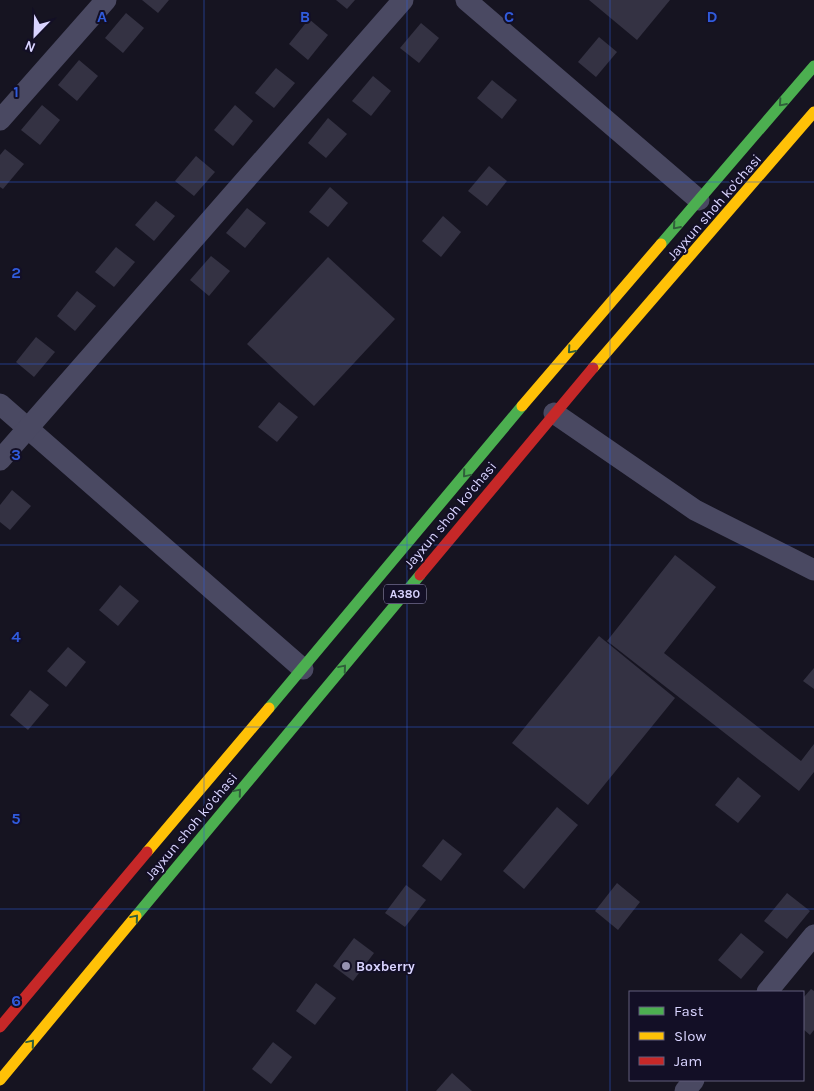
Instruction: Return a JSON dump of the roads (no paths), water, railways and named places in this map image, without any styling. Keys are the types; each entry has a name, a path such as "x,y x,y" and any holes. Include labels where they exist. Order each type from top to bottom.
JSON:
{"highway":[{"name":"Jayxun shoh ko'chasi","path":"0,1027 530,397 814,66"},
{"name":"Jayxun shoh ko'chasi","path":"0,1080 554,413 814,112"}],"street":[{"path":"0,120 106,0"},
{"path":"0,460 403,0"},
{"path":"466,0 699,200"},
{"path":"0,404 303,669"},
{"path":"554,413 695,510 814,570"},
{"path":"768,991 814,935"},
{"path":"685,1091 693,1081"}],"place":[{"name":"Boxberry","path":"346,966"}]}
